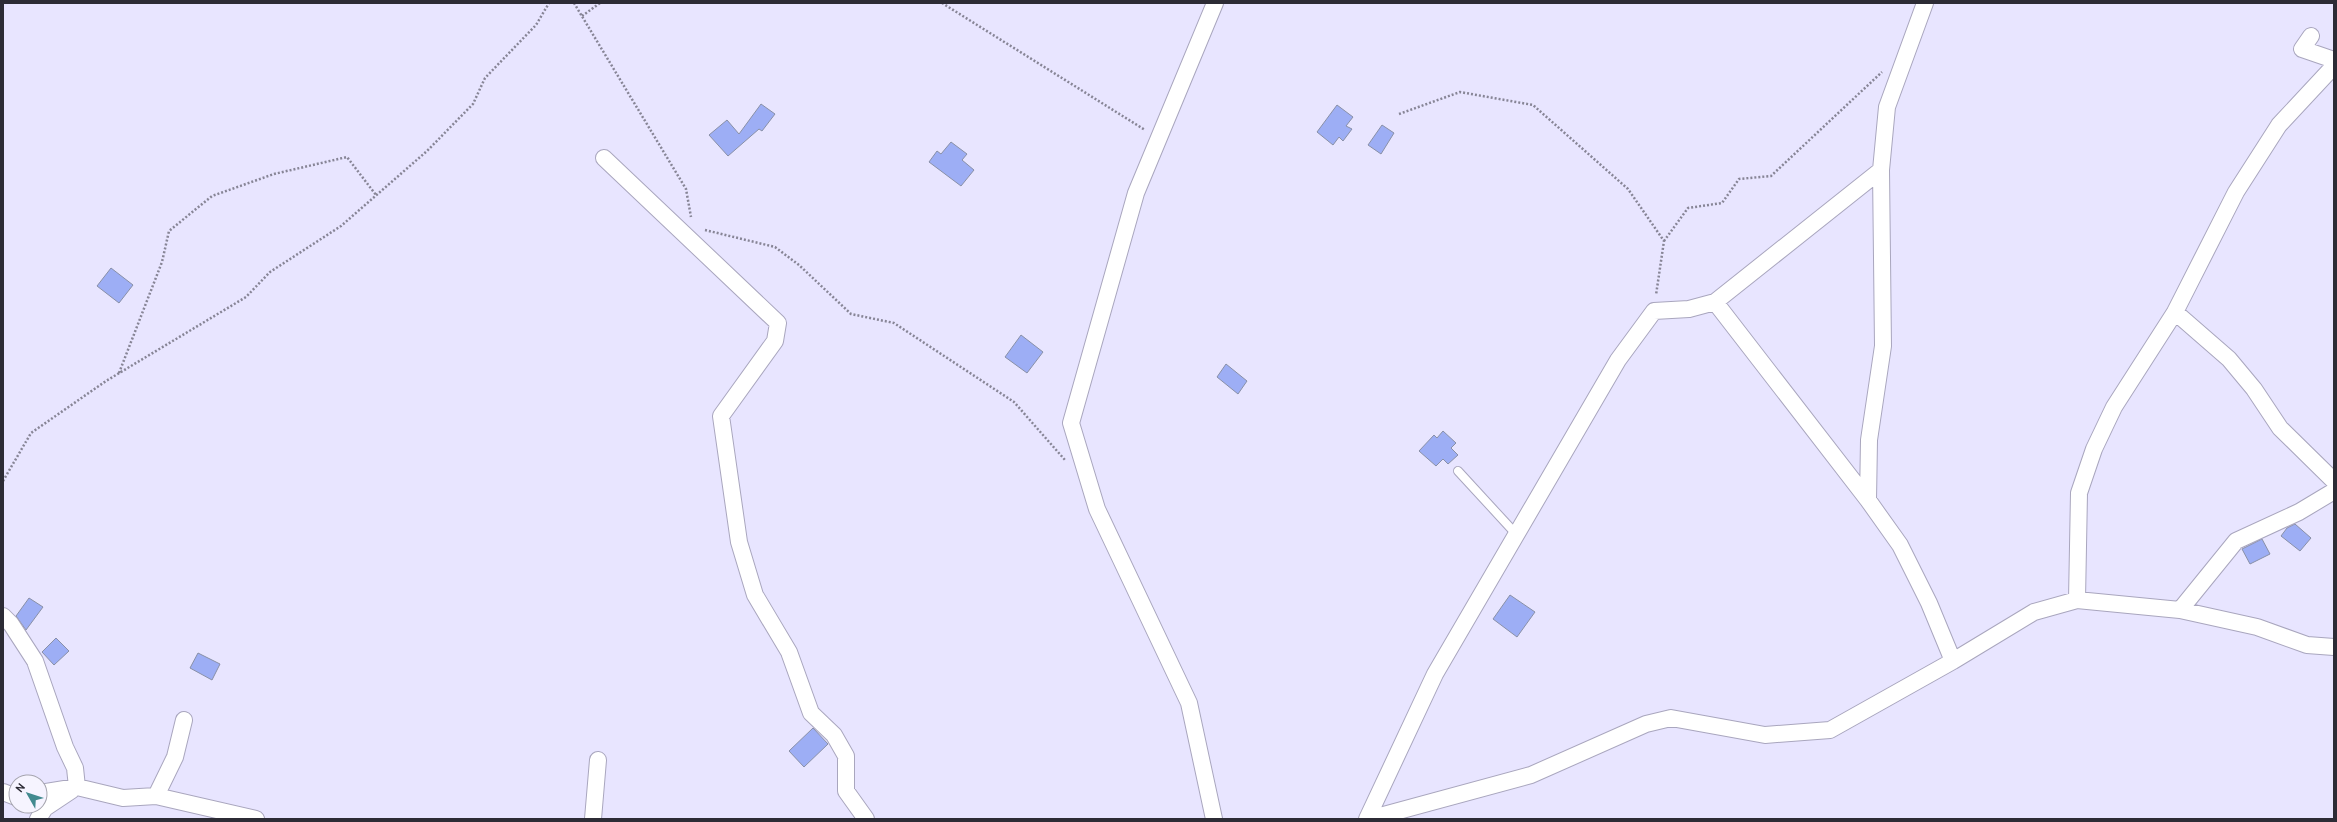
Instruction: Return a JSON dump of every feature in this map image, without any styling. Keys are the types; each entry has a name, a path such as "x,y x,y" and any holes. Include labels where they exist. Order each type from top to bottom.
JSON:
{"street":[{"path":"1214,819 1189,702 1097,509 1071,423 1136,193 1215,3"},
{"path":"1868,500 1869,440 1884,346 1881,170 1887,107 1925,3"},
{"path":"2311,36 2302,49 2334,60"},
{"path":"2077,600 2079,493 2094,449 2114,407 2175,312 2236,192 2279,125 2334,66"},
{"path":"604,158 778,323 775,341 721,416 739,542 755,595 789,652 811,713 834,735 846,756 846,791 866,819"},
{"path":"1368,819 1435,674 1618,360 1654,311 1689,309 1715,302 1881,170"},
{"path":"1715,302 1868,500 1900,545 1929,603 1953,661"},
{"path":"2175,312 2228,359 2254,390 2280,428 2334,481"},
{"path":"2180,610 2236,541 2299,512 2334,491"},
{"path":"1368,819 1531,774 1646,724 1671,718 1765,735 1830,730 1953,661 2034,612 2077,600 2180,610 2257,627 2307,645 2334,647"},
{"path":"3,616 11,624 35,662 65,747 76,768 77,787"},
{"path":"156,796 175,757 184,720"},
{"path":"593,819 598,760"},
{"path":"38,819 45,808 77,787"},
{"path":"48,792 77,787 123,798 156,796 256,819"}],"lane":[{"path":"1458,471 1516,534"}],"path":[{"path":"3,481 31,433 119,373 246,297 270,272 341,226 427,151 473,104 485,78 536,25 550,3"},
{"path":"574,3 686,189 691,220"},
{"path":"582,16 600,3"},
{"path":"942,3 1158,138"},
{"path":"1654,311 1664,241 1688,208 1722,203 1739,179 1771,176 1885,70"},
{"path":"1399,114 1460,92 1533,105 1628,189 1664,241"},
{"path":"119,373 162,262 169,231 212,196 274,174 347,157 376,195"},
{"path":"700,229 774,246 799,265 851,314 894,323 1014,402 1070,467"}],"building":[{"path":"761,104 775,114 762,131 759,129 728,156 709,135 727,120 739,134"},
{"path":"1337,105 1353,117 1346,126 1352,129 1343,141 1339,137 1333,145 1317,132"},
{"path":"1382,125 1394,133 1381,154 1368,145"},
{"path":"951,142 967,154 962,160 974,170 961,186 929,162 937,151 941,154"},
{"path":"111,268 133,285 119,303 97,286"},
{"path":"1021,335 1043,352 1027,373 1005,357"},
{"path":"1226,364 1247,381 1238,394 1217,377"},
{"path":"1443,431 1456,443 1451,448 1458,455 1448,464 1443,459 1436,466 1419,451 1434,435 1437,438"},
{"path":"2295,524 2311,538 2300,551 2281,536 2287,528"},
{"path":"2262,539 2270,554 2250,564 2242,549"},
{"path":"1510,595 1535,612 1517,637 1493,619"},
{"path":"29,598 43,607 26,630 16,616"},
{"path":"56,638 69,651 54,665 42,652"},
{"path":"198,653 220,664 212,680 190,668"},
{"path":"813,728 828,744 804,767 789,751"}]}
